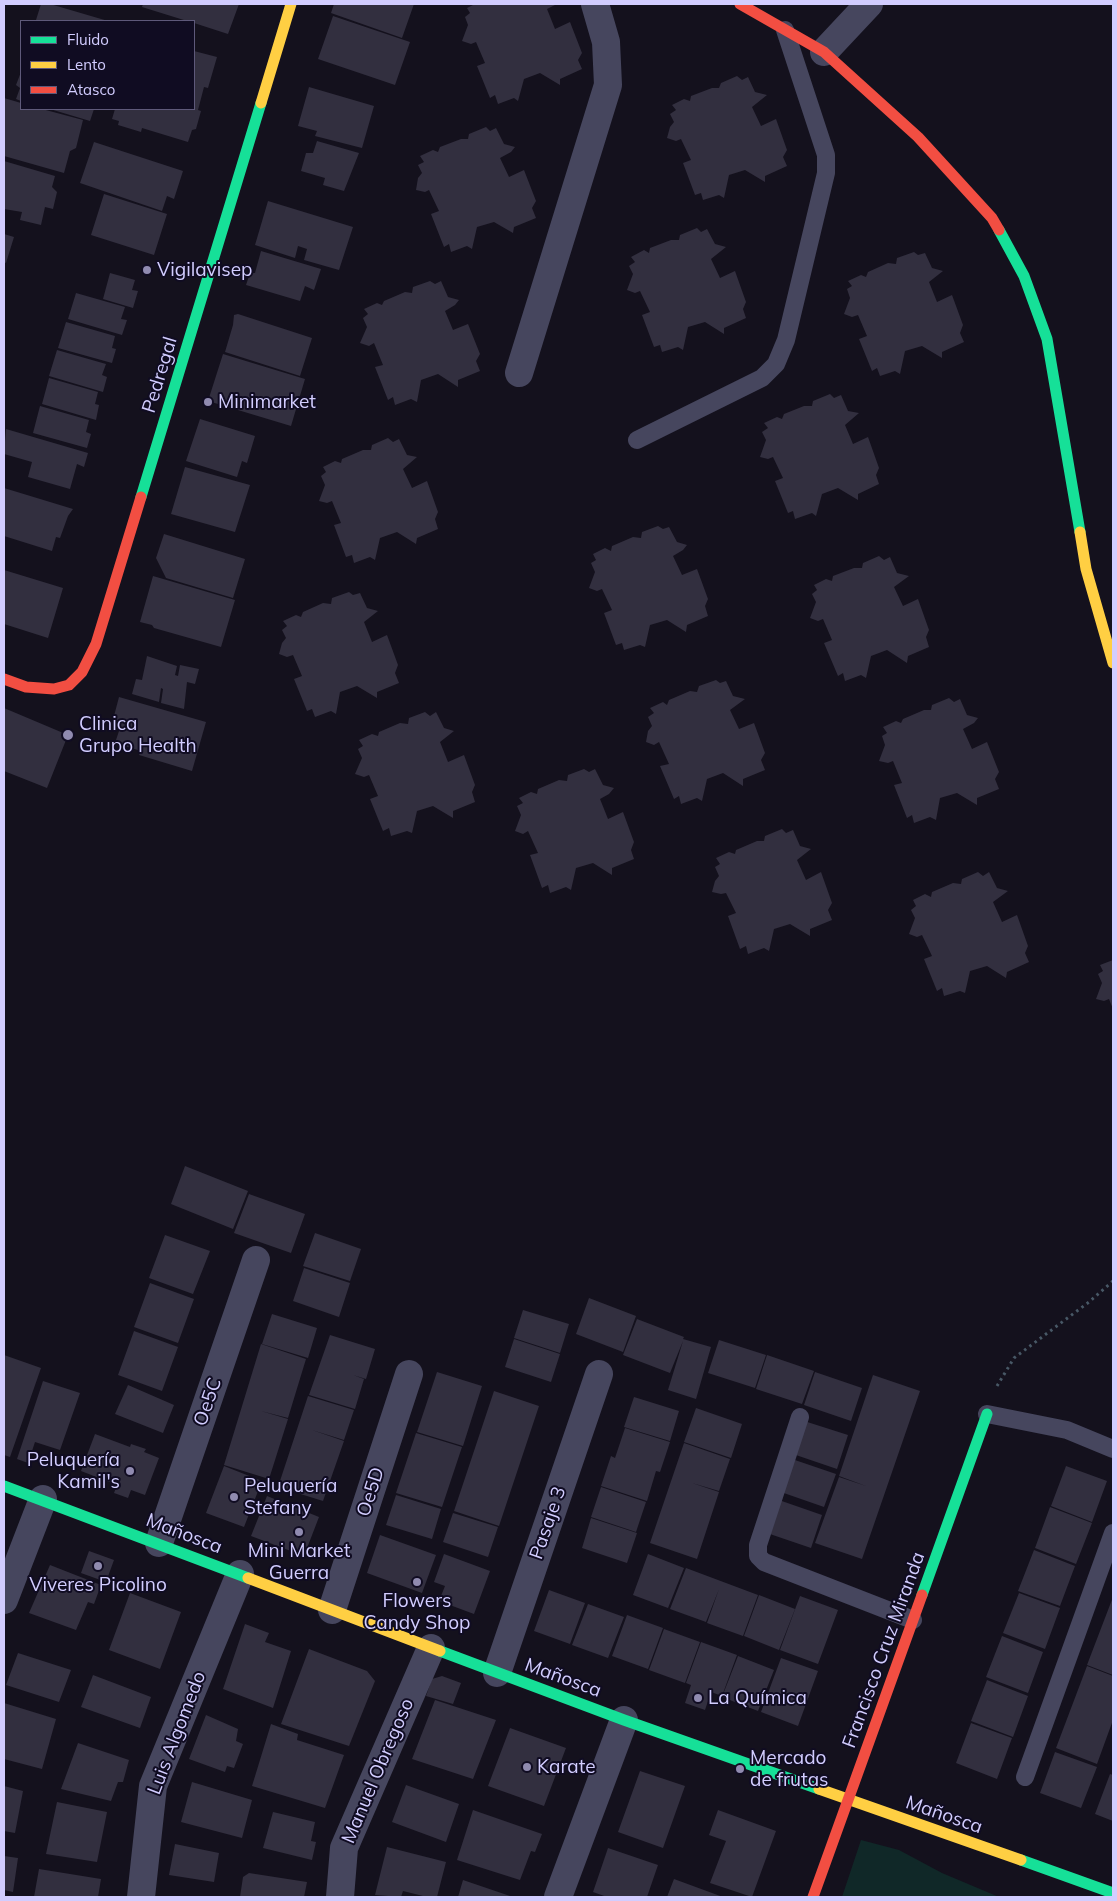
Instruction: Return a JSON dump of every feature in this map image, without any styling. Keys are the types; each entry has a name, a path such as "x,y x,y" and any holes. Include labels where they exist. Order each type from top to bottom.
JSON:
{"street":[{"name":"Pedregal","path":"4,679 26,687 54,689 69,686 82,672 96,644 291,4"},
{"path":"518,373 608,85 606,42 595,4"},
{"path":"740,4 824,52 918,137 992,218 1024,276 1047,339 1086,569 1113,663"},
{"path":"824,52 869,4"},
{"name":"Oe5C","path":"159,1544 256,1260"},
{"name":"Oe5D","path":"332,1610 409,1374"},
{"name":"Pasaje 3","path":"497,1673 599,1374"},
{"name":"Francisco Cruz Miranda","path":"813,1897 987,1414"},
{"name":"Mañosca","path":"4,1486 43,1499 624,1720 1113,1893"},
{"path":"4,1600 43,1499"},
{"name":"Luis Algomedo","path":"141,1897 153,1786 240,1574"},
{"name":"Manuel Obregoso","path":"340,1897 344,1848 431,1648"},
{"path":"558,1897 624,1720"}],"lane":[{"path":"636,440 762,378 776,364 786,340 826,173 826,155 785,30"},
{"path":"987,1414 1067,1430 1113,1450"},
{"path":"800,1417 758,1545 758,1556 764,1562 913,1620"},
{"path":"1025,1777 1113,1534"},
{"path":"1111,1897 1113,1893"}],"path":[{"path":"987,1414 999,1380 1014,1358 1089,1302 1113,1280"}],"green space":[{"path":"861,1840 899,1850 942,1873 999,1897 842,1897"}],"building":[{"path":"41,4 50,4 105,20 36,20"},
{"path":"143,4 239,4 228,34 195,23 195,20 184,20 142,7"},
{"path":"334,4 414,4 402,38 331,13"},
{"path":"475,4 557,4 547,9 555,29 570,22 582,53 578,60 582,69 560,79 560,85 540,73 524,79 518,101 514,98 498,104 495,95 490,98 477,66 485,63 476,42 471,44 462,41 468,25 465,17 470,13 467,8"},
{"path":"333,16 410,42 395,85 318,59"},
{"path":"195,51 217,57 208,88 204,87 198,110 201,111 196,129 192,130 188,142 142,128 141,132 118,125 119,121 112,119 115,110 195,110"},
{"path":"20,75 20,88 16,85"},
{"path":"737,76 742,80 748,77 755,92 767,95 752,107 761,126 776,119 787,150 783,157 787,166 765,176 765,182 745,170 729,175 724,198 719,195 703,200 701,193 695,195 683,163 691,160 681,139 676,141 667,138 670,127 674,122 670,114 676,110 672,105 684,99 690,101 691,96 712,88 719,88 721,83"},
{"path":"309,87 374,106 362,148 315,136 317,131 298,126"},
{"path":"20,88 20,101 16,99"},
{"path":"4,98 20,103 20,110 46,110 83,120 76,148 70,151 64,173 4,156"},
{"path":"53,110 94,110 90,121"},
{"path":"486,127 490,131 496,128 504,144 515,147 511,152 500,158 509,177 524,170 536,201 532,208 536,218 514,227 513,233 494,222 477,227 472,249 467,246 451,252 449,244 444,247 431,214 439,211 429,190 425,192 416,190 418,178 422,173 418,165 424,162 420,156 433,150 438,152 440,147 461,139 468,139 469,134"},
{"path":"317,141 359,153 344,191 323,185 325,178 301,171 306,153 313,153"},
{"path":"94,142 183,171 174,199 167,196 162,211 80,183"},
{"path":"4,161 55,176 52,187 57,192 53,209 45,207 41,225 20,220 22,212 4,209"},
{"path":"104,194 167,214 154,255 91,235"},
{"path":"268,201 353,227 339,270 304,260 307,249 298,246 295,258 255,245"},
{"path":"697,228 701,232 707,229 715,244 726,247 711,259 720,278 735,271 746,302 743,309 746,318 724,328 724,334 705,322 688,327 683,350 678,347 662,352 660,345 654,347 642,315 650,312 640,291 635,293 627,290 633,274 629,266 635,262 631,257 644,250 649,253 650,248 671,240 679,240 680,235"},
{"path":"4,234 14,237 6,263 4,262"},
{"path":"261,251 321,269 314,290 305,286 300,301 246,285 250,273 255,273"},
{"path":"914,252 918,255 925,253 932,268 943,271 929,282 937,302 952,295 963,325 960,333 964,342 942,352 942,358 922,346 905,351 900,374 895,371 880,376 877,368 872,371 859,339 867,336 858,315 852,317 844,314 850,298 847,289 852,286 848,281 861,275 866,277 868,272 888,263 896,264 897,258"},
{"path":"110,273 135,280 132,290 138,291 133,308 103,299"},
{"path":"430,281 435,284 441,281 448,297 459,300 445,311 453,330 468,324 480,354 476,361 480,371 458,380 458,387 438,374 421,380 417,402 411,399 395,405 393,397 388,400 375,367 383,365 374,343 369,346 360,343 367,327 363,318 368,314 364,309 377,303 382,305 384,301 405,292 412,293 413,287"},
{"path":"76,293 125,307 121,319 127,320 122,335 68,319"},
{"path":"238,314 312,338 300,376 225,352 234,315"},
{"path":"66,322 115,336 112,348 116,349 112,363 58,348"},
{"path":"57,350 106,364 102,375 107,377 103,392 49,376"},
{"path":"223,354 305,379 291,426 208,401"},
{"path":"49,378 98,392 95,404 99,405 96,420 42,404"},
{"path":"830,394 834,398 841,395 848,411 859,413 845,425 853,444 868,437 879,468 876,475 879,484 858,494 858,500 838,488 822,494 816,516 812,513 795,519 793,511 788,513 775,481 783,478 773,457 768,459 760,457 766,440 762,432 768,428 764,423 777,417 782,419 784,414 804,406 812,406 813,401"},
{"path":"40,406 89,420 86,432 91,434 87,448 33,433"},
{"path":"200,419 255,436 247,463 242,461 237,477 186,461"},
{"path":"6,429 88,453 84,467 77,464 70,489 28,477 32,462 4,454"},
{"path":"388,438 393,442 399,439 407,455 417,457 403,469 412,488 427,481 438,512 435,519 438,529 417,538 416,544 397,532 380,538 375,560 370,557 354,563 352,555 346,557 334,525 341,523 332,501 327,503 319,501 325,485 321,476 326,472 323,467 335,461 341,463 342,459 363,450 371,450 372,445"},
{"path":"185,467 250,485 235,532 171,514"},
{"path":"4,488 73,509 68,516 60,538 56,537 52,551 4,536"},
{"path":"658,526 663,529 669,527 677,542 687,545 673,556 682,575 697,569 708,599 705,606 708,616 687,625 686,632 667,620 650,625 645,647 640,645 624,650 622,643 616,645 604,613 612,610 602,589 597,591 589,588 595,572 591,563 596,560 593,554 605,548 611,551 612,546 633,537 641,538 642,532"},
{"path":"164,534 245,559 233,598 166,578 156,558"},
{"path":"879,556 884,560 890,557 897,573 909,576 894,587 903,606 918,599 929,630 926,637 929,647 908,656 907,663 887,650 871,656 866,678 861,675 845,681 843,673 838,676 824,643 832,640 823,619 818,621 810,618 816,602 812,594 817,590 814,585 826,579 832,581 833,576 854,568 862,568 863,563"},
{"path":"4,570 63,588 48,638 4,624"},
{"path":"153,576 235,600 221,647 154,628 152,625 140,622"},
{"path":"349,592 353,595 360,593 367,608 378,611 364,622 372,642 387,635 398,665 395,673 399,683 377,692 377,698 357,686 340,692 336,714 331,711 315,717 312,709 307,711 294,679 302,676 293,655 287,657 279,654 282,643 286,638 282,630 287,626 283,621 296,615 301,617 303,612 323,603 331,604 332,598"},
{"path":"147,656 177,666 175,675 178,676 180,665 199,669 195,684 187,682 184,709 161,703 163,689 161,688 159,702 132,694 136,679 142,680"},
{"path":"716,680 720,683 726,681 733,696 745,699 730,710 739,729 754,723 765,753 761,760 765,770 743,779 743,786 723,773 707,779 702,801 697,798 681,804 679,796 674,799 660,766 669,764 659,742 654,745 646,742 648,731 652,726 648,717 654,713 650,708 663,702 667,705 669,700 690,691 697,692 699,686"},
{"path":"119,697 206,722 192,771 139,755 141,751 115,743 121,725 114,716"},
{"path":"949,698 954,702 960,699 967,715 978,718 974,723 963,729 972,749 987,742 999,772 995,779 999,789 977,798 977,805 957,793 940,798 936,820 930,817 914,823 912,815 907,818 894,785 902,783 893,761 888,763 879,761 885,745 882,736 887,733 883,727 896,721 901,723 903,719 924,710 931,710 932,705"},
{"path":"4,708 68,735 47,788 4,771"},
{"path":"425,712 430,716 436,712 444,728 454,731 440,742 448,762 464,755 475,785 472,792 475,802 453,811 453,818 433,806 417,811 412,833 407,831 391,836 389,828 383,831 370,799 378,796 369,775 364,777 355,774 362,758 358,749 363,746 359,740 372,734 378,736 379,732 400,723 408,724 409,718"},
{"path":"584,769 589,772 595,769 603,785 614,788 609,794 600,799 608,819 623,812 634,842 631,850 634,859 612,868 612,875 593,863 576,868 571,890 566,887 550,893 548,885 542,888 530,855 538,853 528,831 523,834 515,831 521,815 517,806 523,803 519,798 531,792 537,794 538,789 559,780 567,781 568,775"},
{"path":"782,829 786,833 793,830 800,846 811,849 797,860 806,880 821,872 832,903 828,910 832,920 810,929 810,936 790,924 774,929 769,951 764,948 748,954 746,946 740,949 728,916 736,913 726,893 712,892 715,881 719,876 715,867 720,864 716,858 729,852 735,854 736,850 757,841 764,841 765,836"},
{"path":"978,872 983,876 989,872 997,888 1008,891 993,902 1002,922 1017,915 1028,946 1025,953 1029,962 1007,972 1006,978 987,966 970,971 965,993 960,991 944,996 942,988 937,991 924,959 932,956 922,935 917,937 909,934 915,918 911,910 916,906 913,900 925,894 931,897 932,892 953,883 961,884 962,879"},
{"path":"1113,960 1113,1009 1109,999 1104,1001 1096,999 1102,983 1098,974 1103,971 1100,965"},
{"path":"185,1166 248,1191 233,1229 171,1204"},
{"path":"249,1194 305,1214 291,1253 234,1233"},
{"path":"315,1233 361,1249 350,1281 303,1266"},
{"path":"165,1235 210,1251 193,1294 149,1278"},
{"path":"304,1268 350,1283 339,1317 293,1301"},
{"path":"150,1283 194,1299 178,1343 134,1327"},
{"path":"589,1298 636,1316 623,1352 576,1334"},
{"path":"523,1310 569,1324 560,1353 514,1338"},
{"path":"272,1314 317,1328 308,1358 262,1344"},
{"path":"637,1319 684,1337 683,1339 711,1347 696,1399 668,1390 683,1341 670,1373 623,1355"},
{"path":"134,1331 178,1347 162,1391 118,1375"},
{"path":"330,1335 375,1349 366,1379 353,1375 364,1379 355,1409 309,1395"},
{"path":"514,1339 560,1354 551,1382 505,1367"},
{"path":"719,1340 766,1355 755,1388 708,1373"},
{"path":"261,1344 306,1359 288,1418 261,1411 288,1419 269,1479 224,1465"},
{"path":"4,1355 41,1368 10,1457 4,1455"},
{"path":"767,1355 814,1371 802,1404 756,1389"},
{"path":"437,1372 482,1386 463,1446 417,1432"},
{"path":"815,1372 862,1388 851,1421 804,1405"},
{"path":"873,1375 920,1391 862,1559 815,1543 839,1477 866,1486 839,1476"},
{"path":"43,1381 80,1393 60,1450 35,1442 28,1463 17,1459"},
{"path":"128,1385 174,1405 163,1433 115,1414"},
{"path":"494,1391 539,1406 499,1526 454,1511"},
{"path":"308,1396 354,1410 344,1440 312,1430 344,1441 323,1501 278,1487"},
{"path":"634,1397 679,1411 670,1441 624,1427"},
{"path":"696,1408 742,1424 731,1458 684,1442"},
{"path":"801,1420 848,1435 837,1469 790,1453"},
{"path":"625,1428 670,1442 660,1472 656,1471 647,1501 601,1486 611,1456 615,1458"},
{"path":"416,1433 462,1447 442,1507 396,1493"},
{"path":"95,1434 130,1447 131,1444 146,1449 144,1452 159,1458 145,1495 131,1490 128,1498 114,1493 117,1485 81,1471"},
{"path":"684,1443 730,1459 719,1491 692,1483 719,1492 697,1559 650,1543"},
{"path":"789,1458 836,1474 824,1507 778,1491"},
{"name":"Peluquería Stefany","path":"224,1466 262,1481 244,1527 206,1513"},
{"path":"1066,1466 1107,1481 1092,1522 1051,1506"},
{"path":"601,1487 646,1502 636,1532 591,1517"},
{"path":"396,1495 441,1509 432,1539 386,1525"},
{"path":"267,1496 319,1517 304,1556 251,1536"},
{"path":"776,1499 822,1515 811,1548 764,1532"},
{"path":"1050,1507 1092,1523 1076,1564 1035,1548"},
{"path":"453,1513 498,1527 488,1557 443,1542"},
{"path":"591,1518 637,1533 627,1563 582,1548"},
{"path":"380,1535 436,1555 422,1593 367,1573"},
{"path":"1034,1550 1075,1566 1060,1606 1018,1591"},
{"name":"Viveres Picolino","path":"89,1551 114,1560 106,1582 81,1573"},
{"path":"444,1554 490,1571 474,1614 439,1601 445,1586 434,1582"},
{"path":"648,1554 684,1568 668,1608 633,1595"},
{"path":"50,1565 101,1585 94,1604 88,1602 76,1630 29,1613"},
{"path":"686,1568 758,1595 743,1636 707,1623 719,1589 706,1622 670,1609"},
{"path":"549,1590 585,1603 570,1644 534,1631"},
{"path":"130,1593 181,1612 160,1669 109,1650"},
{"path":"1019,1593 1060,1608 1045,1649 1003,1633"},
{"path":"759,1595 795,1609 779,1650 744,1636"},
{"path":"800,1596 838,1610 818,1664 780,1650"},
{"path":"1113,1597 1113,1675 1087,1665"},
{"path":"588,1604 624,1617 608,1658 572,1645"},
{"path":"627,1615 663,1628 648,1669 612,1656"},
{"path":"245,1624 269,1633 265,1642 291,1651 273,1708 223,1689"},
{"path":"664,1629 700,1642 685,1683 649,1670"},
{"path":"1002,1636 1043,1652 1028,1693 986,1677"},
{"path":"701,1642 737,1655 722,1696 711,1692 705,1710 685,1703 691,1685 686,1683"},
{"path":"309,1649 367,1671 375,1681 349,1746 281,1724"},
{"path":"18,1653 71,1670 59,1702 6,1685"},
{"path":"738,1656 774,1670 758,1711 722,1697"},
{"path":"781,1658 818,1671 798,1726 761,1712"},
{"path":"1087,1666 1113,1676 1113,1720 1097,1764 1056,1748"},
{"path":"93,1675 151,1697 140,1728 81,1707"},
{"path":"442,1676 461,1683 453,1704 426,1696 432,1679"},
{"path":"987,1680 1028,1696 1013,1737 971,1721"},
{"path":"435,1700 496,1720 473,1779 412,1759"},
{"path":"4,1703 56,1719 42,1769 4,1759"},
{"path":"206,1715 238,1729 236,1741 243,1744 234,1768 227,1766 225,1772 189,1759"},
{"path":"971,1723 1012,1738 997,1779 956,1763"},
{"path":"271,1724 298,1734 297,1740 344,1755 325,1808 252,1786"},
{"name":"Karate","path":"510,1728 566,1748 544,1806 488,1786"},
{"path":"78,1743 129,1760 123,1782 118,1782 111,1801 61,1789"},
{"path":"1055,1752 1097,1767 1081,1808 1040,1793"},
{"path":"640,1771 685,1786 663,1848 618,1832"},
{"path":"1110,1774 1113,1775 1113,1821 1095,1814"},
{"path":"192,1782 252,1800 242,1838 181,1822"},
{"path":"406,1785 459,1804 446,1842 392,1822"},
{"path":"4,1786 23,1791 15,1833 4,1831"},
{"path":"57,1802 107,1812 97,1862 46,1854"},
{"path":"473,1810 542,1834 535,1852 531,1851 520,1880 457,1860"},
{"path":"718,1810 776,1831 752,1897 710,1883 726,1841 709,1835"},
{"path":"273,1812 315,1822 311,1841 316,1842 312,1860 263,1848"},
{"path":"175,1844 219,1853 214,1882 169,1875"},
{"path":"387,1847 446,1862 437,1897 427,1897 403,1891 401,1897 375,1895"},
{"path":"608,1848 658,1865 647,1897 607,1897 593,1892"},
{"path":"4,1856 18,1858 13,1892 4,1890"},
{"path":"39,1869 101,1879 98,1897 34,1897"},
{"path":"249,1873 307,1882 304,1897 240,1897 243,1877"},
{"path":"674,1879 723,1897 667,1897"},
{"path":"463,1880 513,1897 458,1897"}],"traffic: fast":[{"path":"141,497 261,103"},
{"path":"999,230 1024,276 1047,339 1080,532"},
{"path":"922,1595 987,1414"},
{"path":"4,1486 248,1578"},
{"path":"440,1651 624,1720 819,1789"},
{"path":"1021,1860 1113,1893"}],"traffic: slow":[{"path":"261,103 291,4"},
{"path":"1080,532 1086,569 1113,663"},
{"path":"248,1578 440,1651"},
{"path":"819,1789 1021,1860"}],"traffic: jam":[{"path":"740,4 824,52 918,137 992,218 999,230"},
{"path":"4,679 26,687 54,689 69,685 82,672 96,644 141,497"},
{"path":"813,1897 922,1595"}],"place":[{"name":"Vigilavisep","path":"147,270"},
{"name":"Minimarket","path":"208,402"},
{"name":"Clinica Grupo Health","path":"68,735"},
{"name":"Peluquería Kamil's","path":"130,1471"},
{"name":"Peluquería Stefany","path":"234,1497"},
{"name":"Mini Market Guerra","path":"299,1532"},
{"name":"Viveres Picolino","path":"98,1566"},
{"name":"Flowers Candy Shop","path":"417,1582"},
{"name":"La Química","path":"698,1698"},
{"name":"Karate","path":"527,1767"},
{"name":"Mercado de frutas","path":"740,1769"}]}
